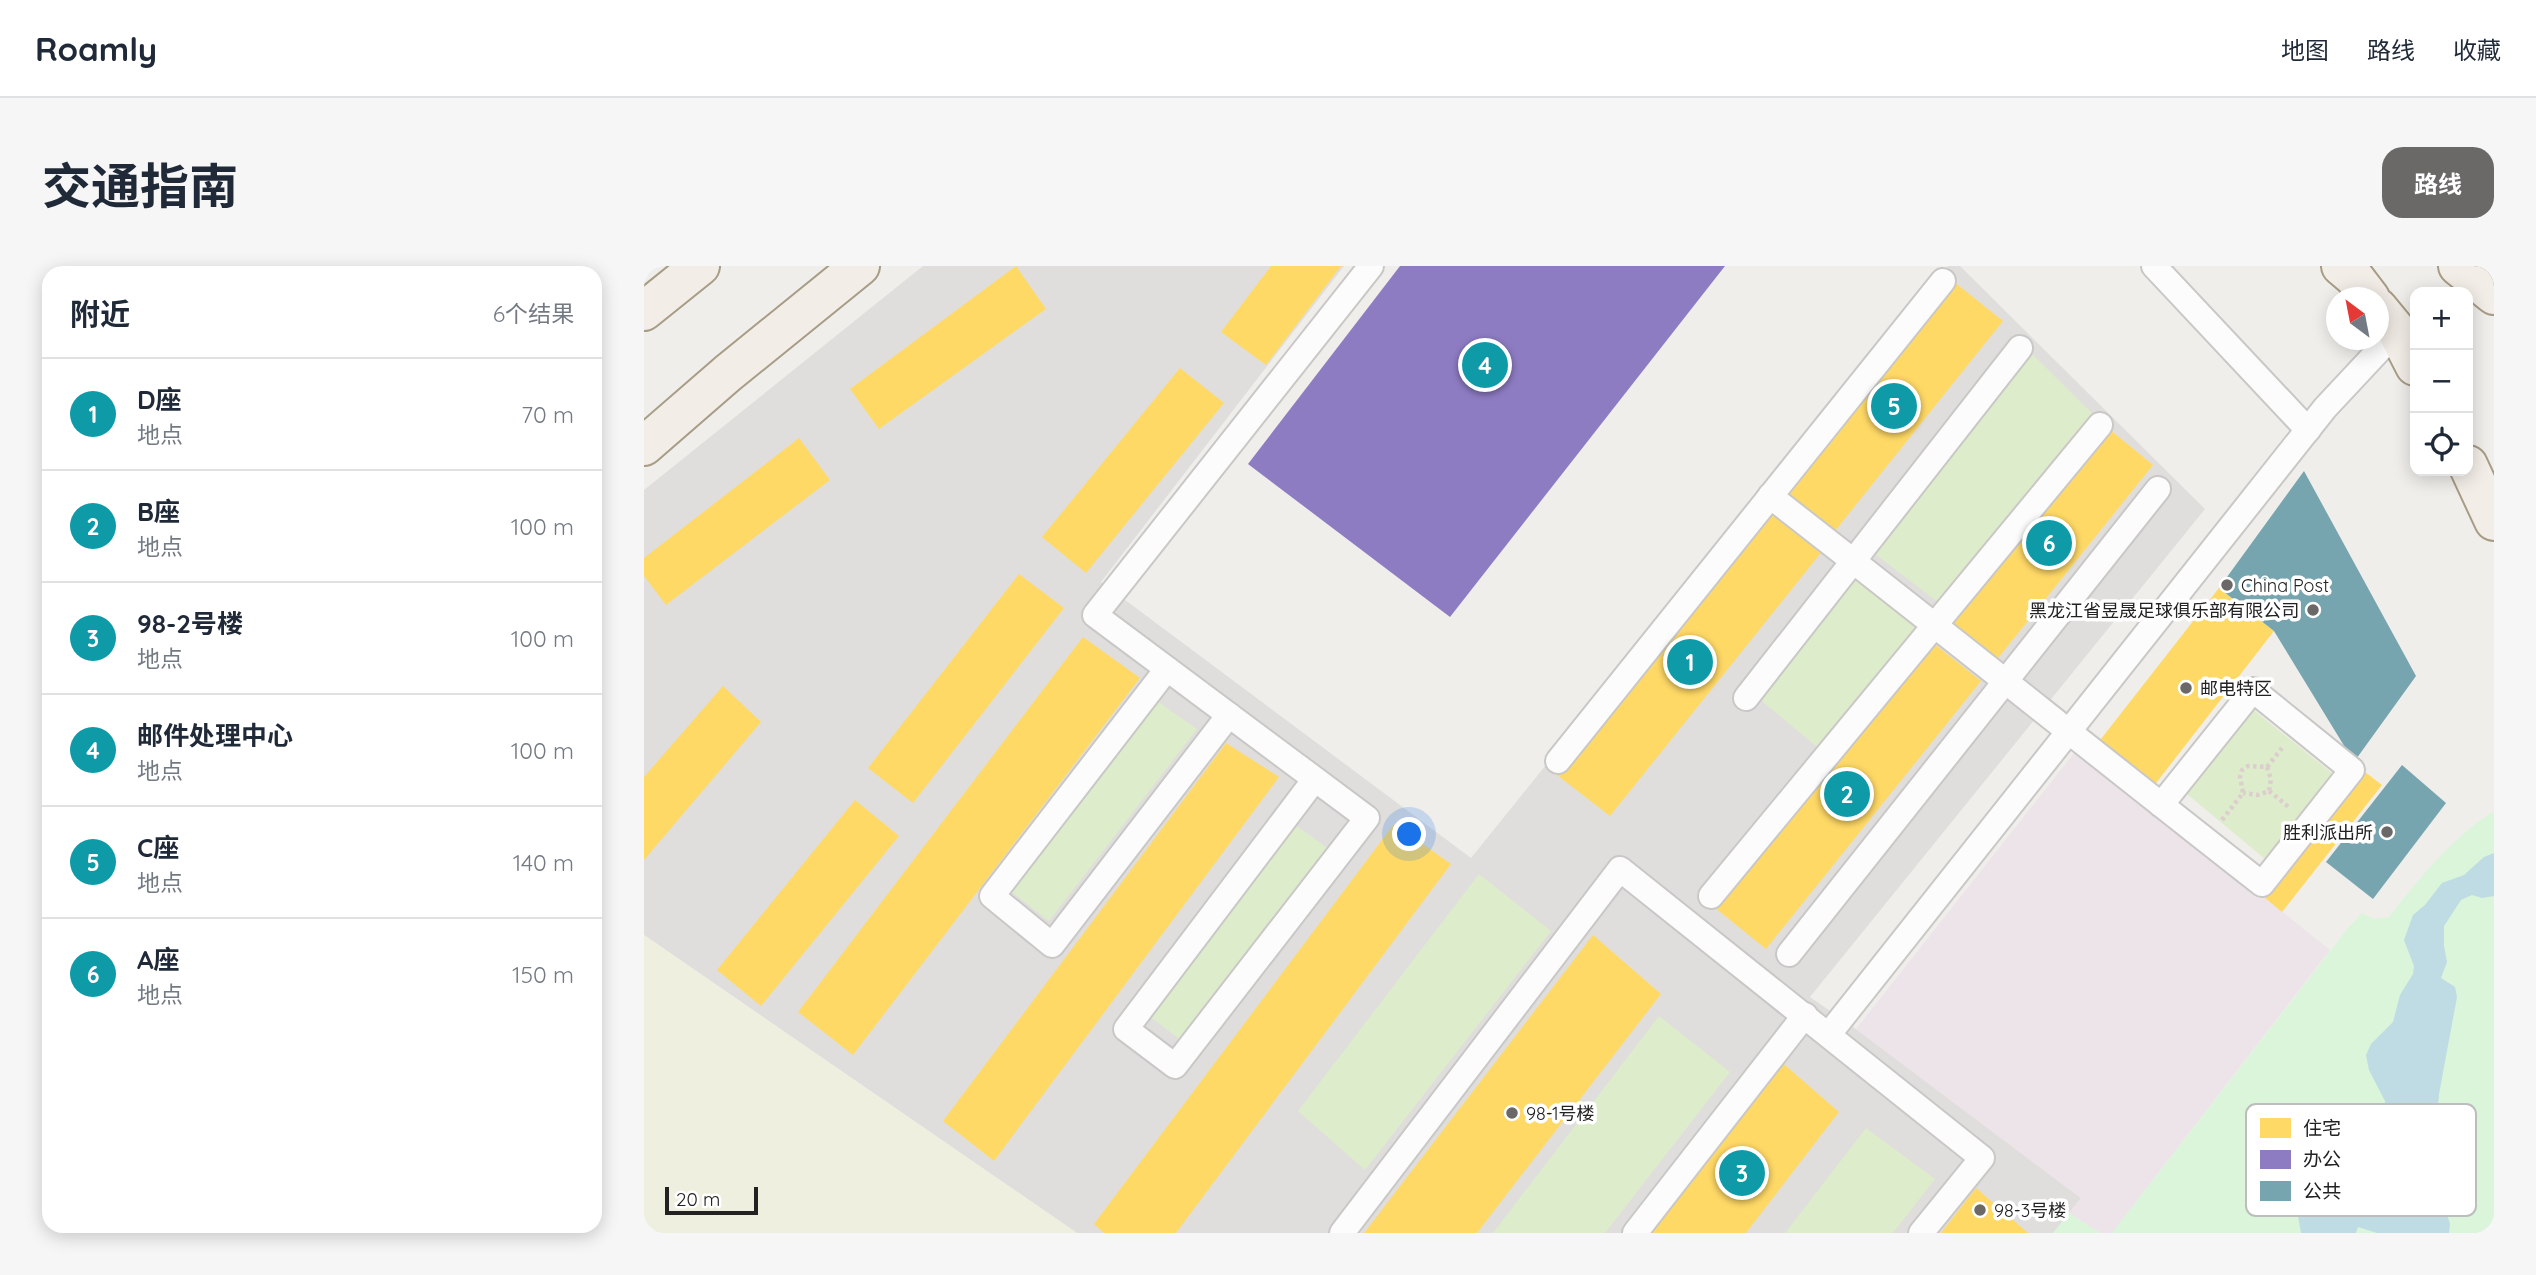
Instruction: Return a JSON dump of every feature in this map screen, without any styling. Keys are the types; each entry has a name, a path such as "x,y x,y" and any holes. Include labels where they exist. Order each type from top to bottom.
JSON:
{"main road":[{"path":"644,311 700,266"},
{"path":"644,446 728,373 860,266"},
{"path":"2341,266 2362,287"},
{"path":"2458,266 2494,295"},
{"path":"2389,321 2410,357"},
{"path":"2473,476 2494,520"}],"street":[{"path":"1315,779 1126,1029 1175,1066 1367,818 1315,779 1167,669 1095,615 1371,266"},
{"path":"2154,266 2308,430"},
{"path":"1558,761 1943,281"},
{"path":"1746,698 2020,348"},
{"path":"1829,1034 2308,430 2366,350"},
{"path":"1711,896 2100,425"},
{"path":"1789,954 2158,489"},
{"path":"1770,496 1935,625 2070,733 2161,805 2262,884 2352,770 2253,690 2161,805"},
{"path":"1167,669 992,896 1052,945 1229,715"},
{"path":"1342,1233 1620,869 1982,1158 1921,1233"},
{"path":"1635,1233 1805,1015"}],"path":[{"path":"2248,766 2267,766 2271,779 2269,791 2258,795 2244,793 2240,777 2242,769 2248,766"},
{"path":"2206,840 2244,793"}],"shaded area":[{"path":"923,266 1344,266 1101,582 1471,858 1948,266 1960,266 2205,509 1810,997 2081,1198 2053,1233 1077,1233 644,935 644,490"},
{"path":"2078,748 2330,950 2112,1233 2100,1233 2069,1213 2081,1198 1856,1029"}],"green space":[{"path":"2029,351 2101,422 1948,610 1874,553"},
{"path":"1853,578 1920,631 1822,751 1757,697"},
{"path":"1157,701 1197,729 1049,921 1012,892"},
{"path":"2246,704 2332,773 2265,859 2181,789"},
{"path":"2494,811 2494,1233 2112,1233 2348,928 2362,913 2374,919 2389,917 2450,846"},
{"path":"1290,821 1330,850 1182,1041 1144,1012"},
{"path":"1479,874 1551,931 1365,1170 1298,1111"},
{"path":"644,935 770,1022 1077,1233 644,1233"},
{"path":"1659,1016 1730,1072 1605,1233 1493,1233"},
{"path":"1866,1128 1935,1179 1893,1233 1785,1233"},
{"path":"2069,1213 2100,1233 2053,1233"}],"water":[{"path":"2494,853 2494,896 2482,898 2472,895 2461,900 2444,926 2447,962 2441,978 2455,987 2457,997 2438,1104 2385,1104 2369,1070 2366,1055 2371,1044 2393,1022 2400,995 2413,974 2414,966 2404,940 2413,915 2425,905 2442,883 2464,875 2484,857"},
{"path":"2298,1216 2448,1216 2450,1224 2449,1233 2377,1233 2358,1227 2356,1233 2301,1233"}],"building: 住宅":[{"path":"1016,266 1046,309 879,429 850,389"},
{"path":"1271,266 1341,266 1266,365 1221,332"},
{"path":"1953,281 2003,321 1835,531 1785,491"},
{"path":"1180,368 1224,403 1086,573 1042,537"},
{"path":"2103,424 2153,465 1995,662 1944,622"},
{"path":"799,438 830,480 666,605 644,576 644,558"},
{"path":"1771,506 1824,549 1610,816 1557,775"},
{"path":"1019,574 1064,608 913,803 868,768"},
{"name":"邮电特区","path":"2219,588 2274,631 2153,787 2097,744"},
{"path":"1083,637 1140,678 853,1055 798,1012"},
{"path":"1928,639 1981,681 1766,949 1714,907"},
{"path":"723,686 761,722 644,860 644,777"},
{"path":"1226,743 1279,777 994,1161 943,1121"},
{"path":"2365,772 2382,785 2282,912 2265,898"},
{"path":"855,800 899,836 761,1006 717,970"},
{"path":"1394,824 1451,864 1176,1233 1104,1233 1094,1224"},
{"name":"98-1号楼","path":"1593,935 1661,994 1477,1233 1364,1233"},
{"path":"1779,1060 1839,1112 1746,1233 1645,1233"},
{"name":"98-3号楼","path":"1976,1188 2028,1233 1941,1233"}],"building: 办公":[{"path":"1400,266 1725,266 1450,617 1248,464"}],"building: 公共":[{"name":"黑龙江省昱晟足球俱乐部有限公司","path":"2304,471 2416,676 2354,762 2274,631 2219,588"},
{"name":"胜利派出所","path":"2402,765 2446,803 2373,899 2326,862"}],"place":[{"name":"邮件处理中心","path":"1485,365"},
{"name":"C座","path":"1894,406"},
{"name":"A座","path":"2049,543"},
{"name":"China Post","path":"2227,585"},
{"name":"黑龙江省昱晟足球俱乐部有限公司","path":"2313,610"},
{"name":"D座","path":"1690,662"},
{"name":"邮电特区","path":"2186,688"},
{"name":"B座","path":"1847,794"},
{"name":"胜利派出所","path":"2387,832"},
{"name":"98-1号楼","path":"1512,1113"},
{"name":"98-2号楼","path":"1742,1173"},
{"name":"98-3号楼","path":"1980,1210"}]}
